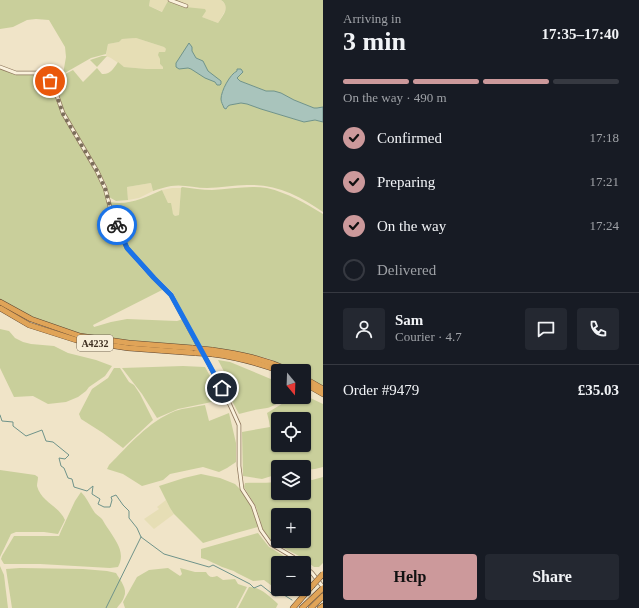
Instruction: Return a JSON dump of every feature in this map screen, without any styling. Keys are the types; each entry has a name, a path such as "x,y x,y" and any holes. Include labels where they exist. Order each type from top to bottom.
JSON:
{"highway":[{"name":"A4232","path":"0,302 31,320 80,336 249,356 274,364"},
{"name":"A4232","path":"0,308 29,325 76,340 128,348 194,350"},
{"name":"A4232","path":"212,352 271,368"},
{"path":"311,382 323,389"},
{"path":"311,386 323,394"},
{"path":"293,608 323,574"},
{"path":"302,608 323,588"},
{"path":"311,608 321,598"}],"street":[{"path":"170,0 186,6"},
{"path":"0,67 16,73 45,73 51,82 63,114 97,171 105,188 111,211 127,248 171,295 230,405 239,425 239,466 242,489 253,506 261,530 271,544 291,556"},
{"path":"311,572 323,588"}],"shaded area":[{"path":"150,0 221,0 227,7 218,23 202,17 185,7 168,1 163,12 149,6"},
{"path":"136,38 166,49 165,52 161,52 160,59 160,64 164,69 124,67 106,56 108,44 119,42 122,39"},
{"path":"151,183 153,191 139,198 128,200 127,187"},
{"path":"181,188 179,215 175,216 162,190"},
{"path":"166,500 174,514 154,529 144,519 159,509 157,507"}],"green space":[{"path":"0,0 150,0 149,6 162,12 168,1 185,7 205,9 206,11 202,17 218,23 226,8 221,0 323,0 323,107 314,108 281,93 266,91 240,81 237,78 241,69 237,69 237,71 226,83 221,99 224,108 227,109 230,105 241,103 304,122 315,120 323,122 323,212 306,201 287,192 258,185 217,188 176,186 153,191 151,183 127,187 128,200 116,201 109,197 106,184 60,106 52,81 73,70 83,82 97,68 102,74 105,74 112,71 118,62 124,67 163,69 158,55 159,52 165,52 166,49 136,38 122,39 119,42 108,44 106,54 91,58 63,74 66,57 65,47 49,20 27,20 13,27 0,29","holes":["192,51 196,58 203,62 206,69 221,81 205,77 188,68 178,60 181,56"]},
{"path":"107,56 97,67 90,60"},
{"path":"0,69 12,73 45,74 54,90 63,116 104,189 108,206 125,248 141,268 164,289 93,325 94,327 127,319 177,321 183,319 198,346 115,342 60,330 0,301"},
{"path":"246,187 267,188 303,202 323,214 323,386 311,379 311,364 281,364 269,359 235,351 200,346 173,293 128,247 112,211 110,202 130,202 162,190 168,203 171,203 173,214 175,216 179,215 181,188 212,190"},
{"path":"0,329 9,331 15,338 23,342 54,346 68,353 96,360 112,366 105,376 89,387 86,391 78,397 66,402 48,404 33,396 14,397 0,368"},
{"path":"218,360 230,362 271,379 271,404 277,404 239,414 231,399 230,383"},
{"path":"183,366 205,367 223,399 178,409 157,418 142,394 122,368"},
{"path":"114,368 120,368 129,382 134,385 153,420 123,448 81,419 79,414 92,389 108,378"},
{"path":"311,398 323,404 323,467 311,469 311,460 271,460 271,476 262,479 243,476 242,432 270,427 267,413 282,404 311,404"},
{"path":"205,405 209,421 229,413 236,443 236,462 227,468 219,472 203,467 170,474 163,480 142,486 123,474 107,469 109,465 132,442 156,421 175,411"},
{"path":"0,470 35,475 38,477 37,486 42,496 59,511 65,520 58,534 44,532 16,532 11,534 0,557"},
{"path":"201,474 220,478 235,484 252,508 258,527 203,543 174,514 159,486"},
{"path":"323,477 323,563 319,567 314,567 311,565 311,556 299,556 284,548 311,548 311,508 271,508 271,541 263,530 256,507 244,487 245,483 271,482 271,500 311,500 311,480"},
{"path":"81,492 95,513 102,519 119,547 121,557 118,567 110,568 40,564 4,564 1,559 2,556 14,536 59,536 75,501"},
{"path":"258,533 269,547 284,556 271,556 271,585 264,580 253,581 234,571 201,558 201,549"},
{"path":"0,566 4,575 8,608 0,608"},
{"path":"168,568 180,576 182,574 180,568 195,572 206,572 210,577 217,576 223,580 235,579 238,584 247,587 236,608 125,608 123,602 137,577 149,570"},
{"path":"6,569 83,569 116,573 123,585 125,594 123,600 117,608 12,608"},
{"path":"249,587 261,590 268,595 278,604 276,608 238,608"}],"water":[{"path":"189,43 196,58 203,61 208,71 221,81 220,85 217,85 215,82 205,78 191,69 179,69 176,67 176,63"},
{"path":"237,69 241,69 243,72 237,78 240,81 266,91 281,93 314,108 323,107 323,122 315,120 304,122 241,103 230,105 226,109 224,108 221,96 226,83 237,71"}],"waterway":[{"path":"0,415 2,421 13,422 13,426 26,436 42,430 46,441 53,442 69,455 65,459 59,458 61,466 64,468 68,478 72,479 74,487 87,491 93,486 92,494 100,499 98,504 104,507 110,507 112,500 111,497 116,495 129,511 129,518 137,528 141,537 164,554 209,567 213,565 250,584 254,588 261,585 275,596 284,595 292,600"},
{"path":"106,608 141,537"}],"way so far":[{"path":"50,81 55,90 63,114 97,171 105,188 111,211 117,225"}],"route":[{"path":"117,225 127,248 171,295 222,388"}]}
